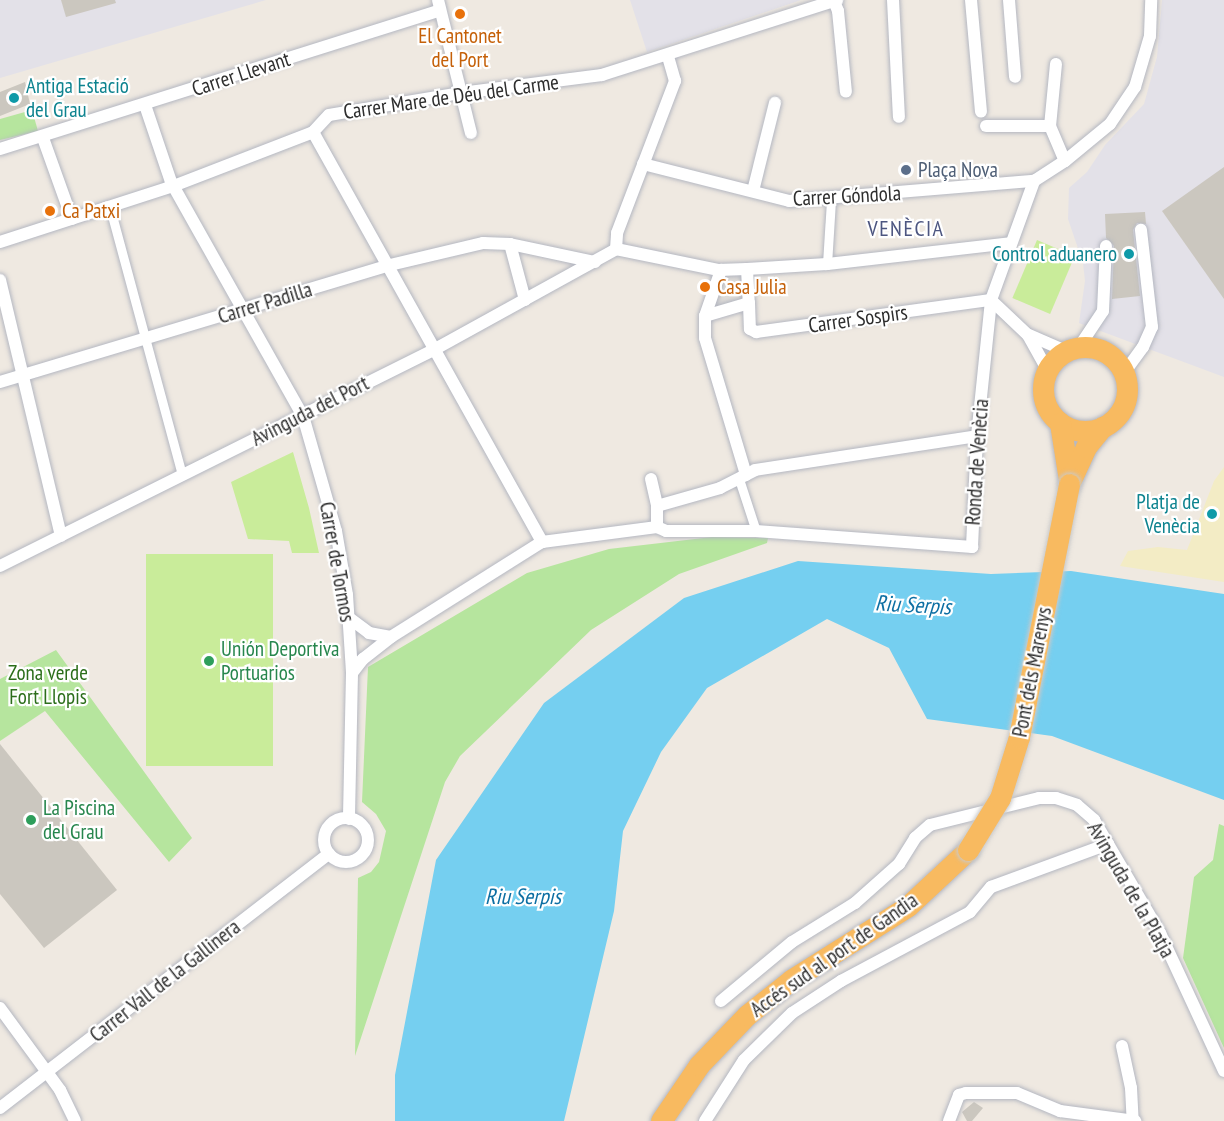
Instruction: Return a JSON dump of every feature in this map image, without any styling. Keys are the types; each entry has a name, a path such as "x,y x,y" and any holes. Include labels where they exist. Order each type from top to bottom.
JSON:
{"highway":[{"path":"1073,349 1106,352 1124,373 1127,389 1123,406 1086,447 1069,484 1060,423 1049,410 1043,394 1047,369 1073,349"},
{"path":"1060,423 1088,431 1102,427"},
{"name":"Pont dels Marenys","path":"968,850 1000,798 1019,737 1069,484"},
{"name":"Accés sud al port de Gandia","path":"661,1121 699,1065 747,1015 791,980 908,906 968,850"}],"street":[{"path":"892,0 899,117"},
{"path":"971,0 981,112"},
{"path":"1009,0 1015,77"},
{"path":"1034,181 1065,161 1110,124 1135,87 1150,36 1151,0"},
{"path":"846,92 838,10 835,1 668,56 675,81 617,233 616,249 720,270 827,264 1011,243"},
{"path":"438,5 471,133"},
{"name":"Carrer Llevant","path":"0,149 43,138 144,105 438,5"},
{"name":"Carrer Mare de Déu del Carme","path":"0,242 176,185 313,132 329,115 461,93 602,75 668,56"},
{"path":"1056,64 1050,126 1065,161"},
{"path":"753,191 774,103"},
{"name":"Carrer de Tormos","path":"144,105 171,182 176,185 303,416 336,531 348,617 352,673 349,819"},
{"path":"986,126 1050,126"},
{"path":"313,132 437,348 542,542 391,637 363,659 352,673"},
{"path":"43,138 72,219"},
{"name":"Carrer Góndola","path":"643,164 789,201 831,200 1034,181"},
{"name":"Ronda de Venècia","path":"542,542 657,527 666,531 756,531 972,547 977,436 992,300 1034,181"},
{"path":"827,264 831,200"},
{"path":"110,208 182,475"},
{"path":"1124,373 1143,347 1152,327 1141,230"},
{"name":"Carrer Padilla","path":"0,382 390,265 483,243 510,244 595,262"},
{"path":"510,244 525,300"},
{"path":"1028,335 1073,349 1103,311 1106,246"},
{"name":"Avinguda del Port","path":"2,561 61,536 437,348 616,249"},
{"path":"705,316 749,303 747,268"},
{"path":"720,270 705,316 705,338 756,531"},
{"path":"0,280 61,536"},
{"path":"992,300 1028,335 1047,369"},
{"name":"Carrer Sospirs","path":"749,303 750,329 756,332 992,300"},
{"path":"657,506 742,477 821,458 977,436"},
{"path":"651,478 657,506 657,527"},
{"path":"348,617 369,633 391,637"},
{"name":"Avinguda de la Platja","path":"721,1001 792,942 855,903 899,864 915,838 930,825 1039,798 1056,798 1077,805 1094,820 1160,933 1224,1071"},
{"path":"349,819 365,831 365,851 347,862 329,854 324,845 326,830 334,822 349,819"},
{"path":"705,1121 744,1060 792,1013 841,981 970,912 992,887 1108,844"},
{"name":"Carrer Vall de la Gallinera","path":"0,1108 329,854"},
{"path":"0,1008 47,1070 75,1121"},
{"path":"949,1121 959,1095 1017,1093 1060,1111 1129,1121 1131,1088 1122,1046"}],"shaded area":[{"path":"0,0 266,0 0,78"},
{"path":"630,0 801,0 647,52"},
{"path":"1162,0 1224,0 1224,377 1079,323 1085,281 1083,263 1068,219 1069,188 1087,172 1105,145 1144,104 1157,57"},
{"path":"747,269 749,303 705,316 721,270"}],"green space":[{"path":"32,110 38,131 0,140 0,119"},
{"path":"1037,240 1075,256 1050,314 1012,298"},
{"path":"293,452 319,553 292,553 289,541 248,539 231,482"},
{"path":"712,537 768,538 767,543 679,574 591,630 460,756 445,782 355,1056 358,878 371,872 379,862 386,831 376,814 362,802 368,667 527,573 609,549"},
{"name":"Unión Deportiva Portuarios","path":"146,554 273,554 273,766 146,766"},
{"name":"Zona verde Fort Llopis","path":"56,650 192,838 169,862 45,711 0,741 0,679"},
{"path":"1219,824 1224,826 1224,1048 1183,958 1194,877 1213,860"}],"sand":[{"name":"Platja de Venècia","path":"1224,467 1224,582 1120,566 1128,551 1158,547 1187,550 1214,481"}],"water":[{"name":"Riu Serpis","path":"798,561 991,574 1071,571 1224,594 1224,800 1052,736 927,719 889,648 827,619 707,688 661,752 623,831 614,911 564,1121 395,1121 395,1075 436,860 544,703 684,598"}],"building":[{"path":"61,0 115,0 116,3 66,17"},
{"name":"Antiga Estació del Grau","path":"25,82 30,104 0,116 0,92"},
{"path":"1224,167 1224,299 1162,211"},
{"name":"Control aduanero","path":"1145,212 1146,224 1137,223 1133,230 1140,296 1112,299 1114,246 1106,238 1105,214"},
{"name":"La Piscina del Grau","path":"0,744 117,890 44,948 0,894"},
{"path":"974,1102 983,1108 972,1121 967,1121 962,1112"}],"place":[{"name":"El Cantonet del Port","path":"460,14"},
{"name":"Antiga Estació del Grau","path":"14,98"},
{"name":"Plaça Nova","path":"906,170"},
{"name":"Ca Patxi","path":"50,211"},
{"name":"Control aduanero","path":"1129,254"},
{"name":"Casa Julia","path":"705,287"},
{"name":"Platja de Venècia","path":"1212,514"},
{"name":"Unión Deportiva Portuarios","path":"209,661"},
{"name":"La Piscina del Grau","path":"31,820"}],"district":[{"name":"VENÈCIA","path":"906,229"}]}
